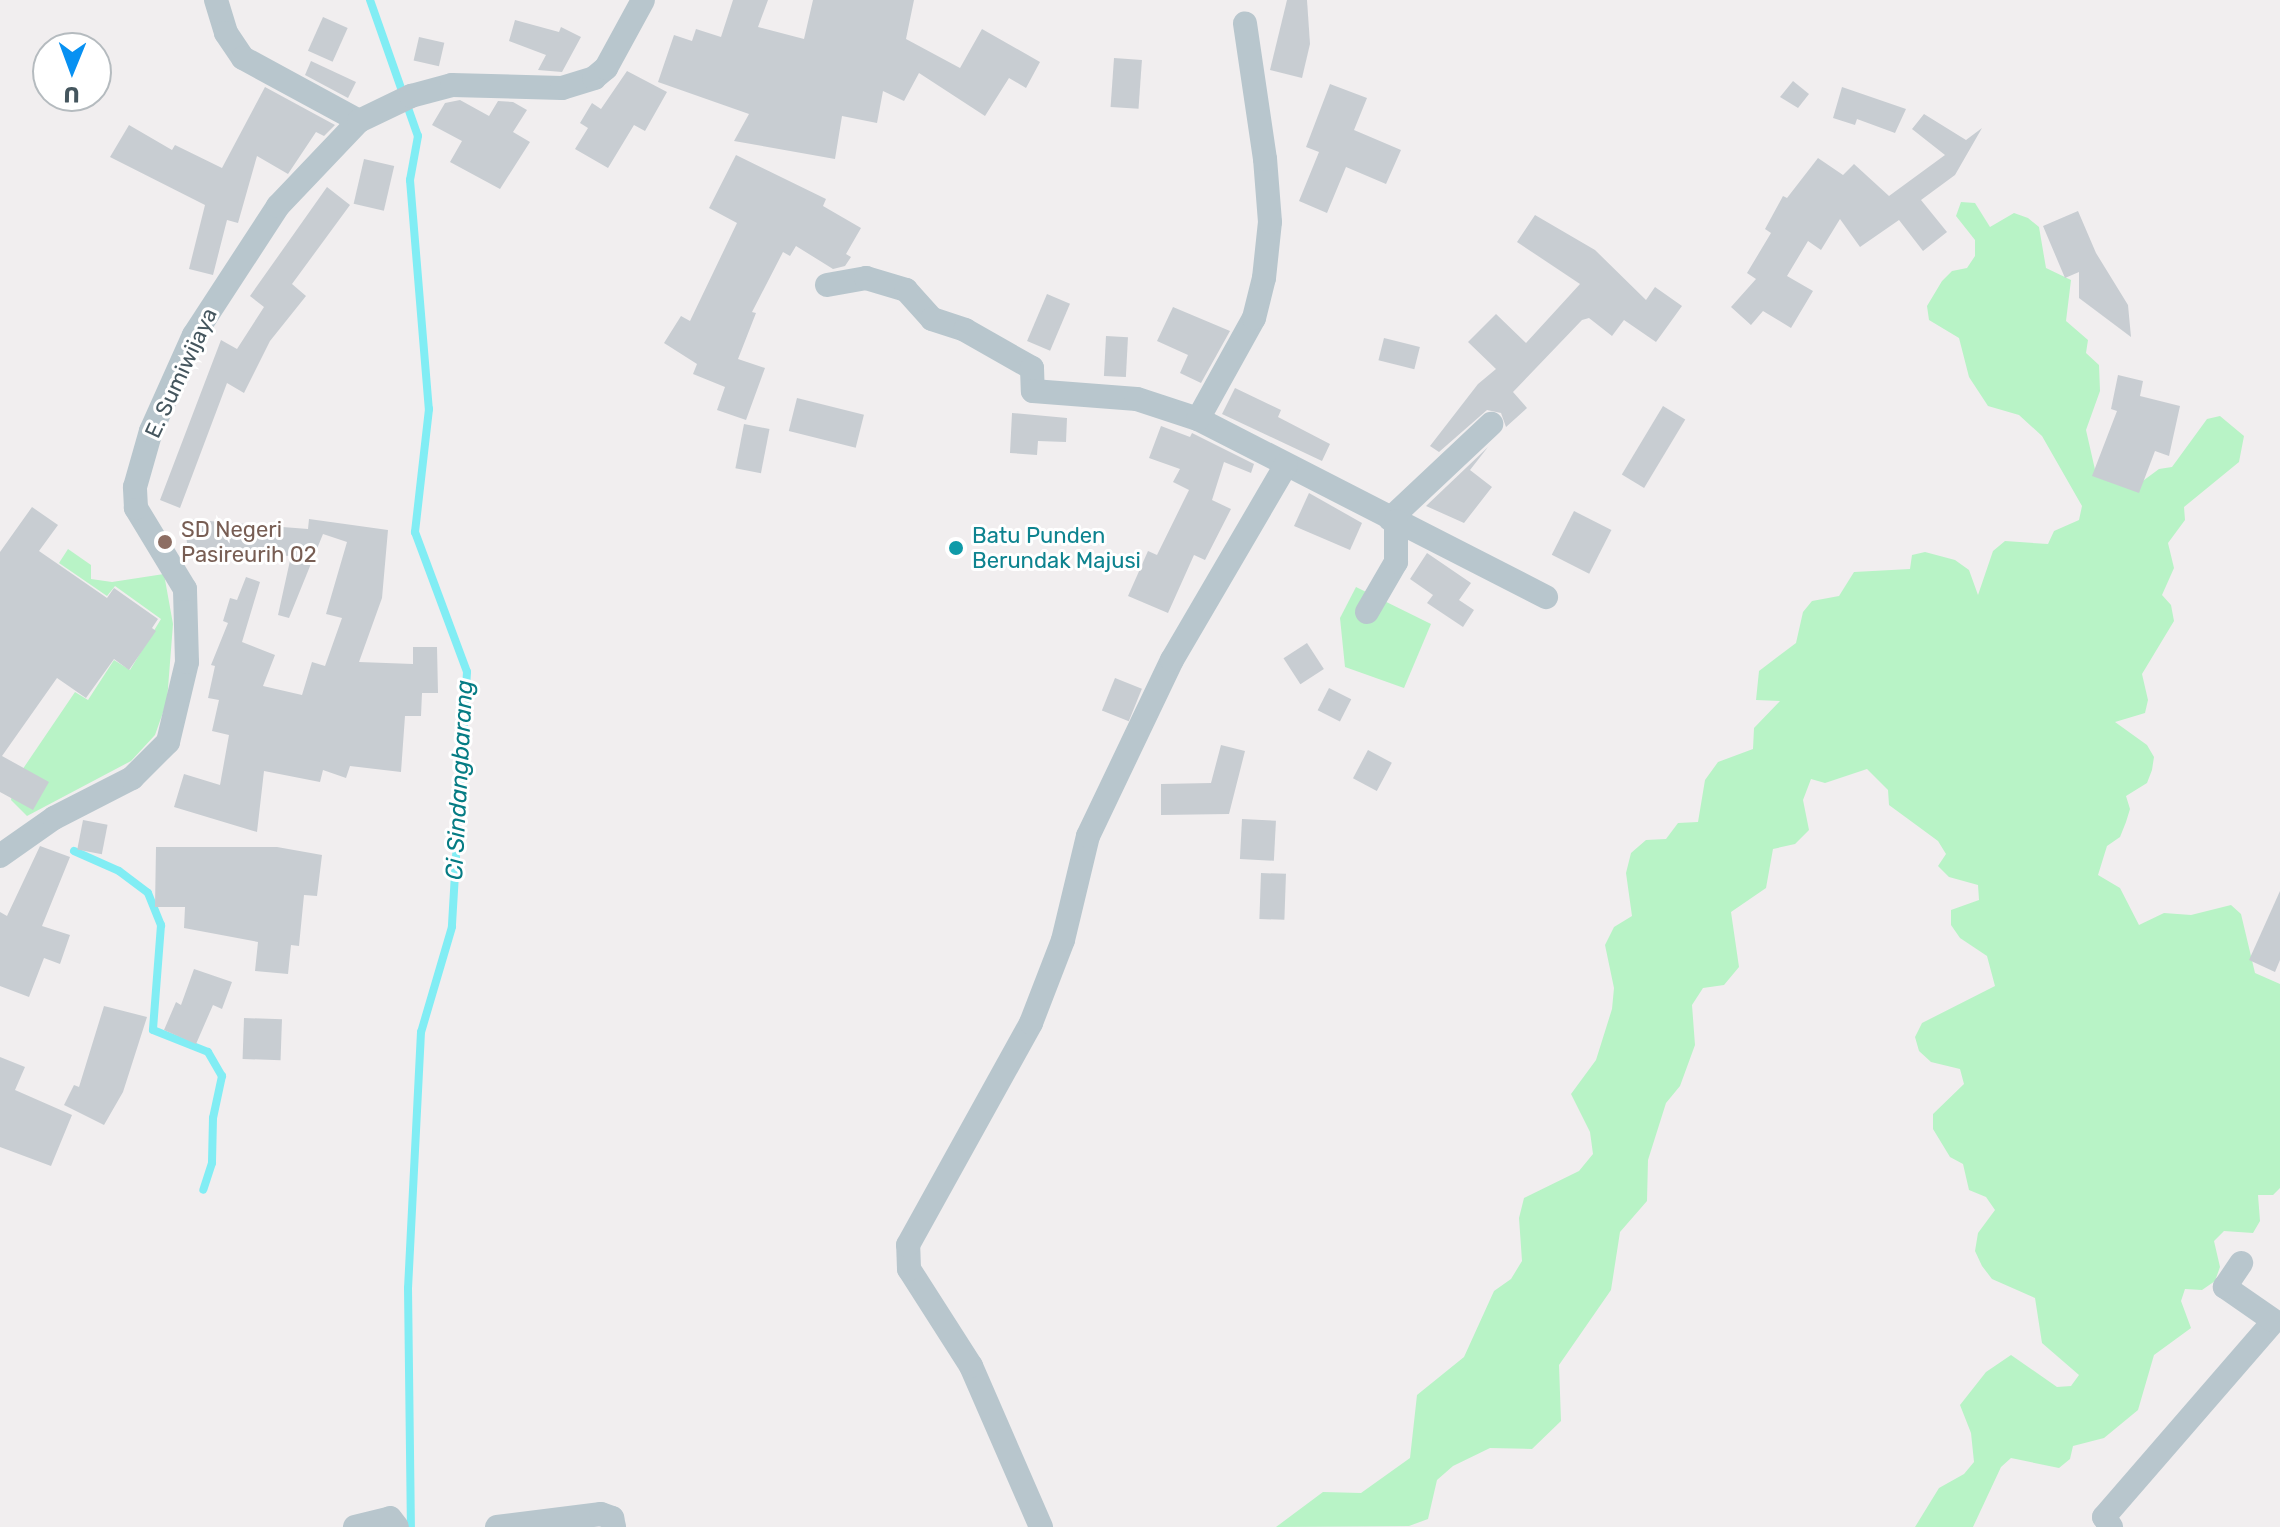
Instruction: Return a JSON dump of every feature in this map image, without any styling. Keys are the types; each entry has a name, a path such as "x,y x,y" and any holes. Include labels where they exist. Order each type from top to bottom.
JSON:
{"street":[{"path":"216,0 226,33 243,58 366,118"},
{"name":"E. Sumiwijaya","path":"0,856 54,818 132,778 168,742 182,696 189,620 180,573 136,508 135,487 151,431 194,335 278,206 366,118 411,96 452,85 562,88 584,82 606,68 643,0"},
{"path":"1198,419 1254,318 1264,278 1270,222 1265,159 1245,23"},
{"path":"827,285 866,278 906,290 932,319 965,330 1032,368 1033,391 1137,399 1198,419 1546,597"},
{"path":"1367,612 1396,562 1393,520 1491,424"},
{"path":"1041,1527 971,1366 909,1269 908,1245 1031,1023 1063,940 1088,836 1172,660 1286,465"},
{"path":"2111,1527 2104,1517 2274,1321 2225,1287 2241,1263"},
{"path":"497,1527 601,1514 612,1518 614,1527"},
{"path":"355,1527 390,1518 397,1527"}],"green space":[{"path":"1961,202 1975,203 1990,227 2014,213 2028,218 2039,227 2046,268 2071,280 2066,321 2088,340 2086,353 2099,365 2100,391 2086,430 2096,474 2136,486 2159,469 2172,467 2207,419 2220,416 2244,436 2239,462 2184,507 2185,520 2168,543 2174,568 2162,595 2171,605 2174,621 2142,674 2148,700 2145,713 2115,722 2147,745 2154,757 2152,770 2147,783 2126,796 2130,809 2126,822 2120,837 2107,846 2098,875 2120,888 2139,925 2164,913 2191,915 2231,905 2241,914 2255,973 2280,984 2280,1188 2273,1195 2258,1195 2260,1221 2253,1233 2224,1231 2214,1241 2220,1267 2215,1281 2202,1290 2185,1289 2181,1301 2191,1328 2154,1355 2138,1410 2104,1438 2073,1446 2070,1459 2059,1468 2011,1458 2001,1467 1973,1527 1915,1527 1939,1488 1964,1474 1974,1462 1971,1433 1960,1405 1986,1372 2011,1355 2057,1387 2071,1386 2079,1375 2042,1343 2035,1298 1992,1279 1982,1266 1975,1251 1978,1233 1995,1210 1986,1197 1969,1190 1963,1164 1950,1157 1933,1129 1933,1114 1964,1084 1960,1069 1931,1062 1919,1051 1915,1037 1922,1023 1995,986 1987,956 1960,938 1951,925 1951,910 1979,900 1978,885 1949,877 1938,866 1946,854 1938,841 1889,805 1888,790 1867,769 1825,783 1811,779 1803,800 1809,830 1795,844 1773,849 1766,888 1731,912 1739,967 1724,985 1703,988 1692,1005 1695,1045 1680,1086 1666,1103 1648,1160 1647,1201 1620,1232 1611,1290 1559,1365 1561,1421 1532,1449 1490,1448 1453,1466 1437,1480 1428,1519 1409,1526 1276,1527 1323,1492 1361,1493 1410,1458 1417,1395 1464,1357 1494,1291 1511,1279 1522,1261 1519,1218 1524,1198 1579,1171 1593,1154 1590,1132 1571,1094 1596,1060 1612,1009 1614,988 1605,945 1614,927 1632,916 1626,873 1631,853 1646,840 1666,839 1678,823 1698,822 1705,780 1718,762 1753,749 1754,728 1780,701 1756,700 1759,671 1796,643 1803,612 1812,601 1839,596 1854,572 1910,569 1912,555 1925,552 1955,560 1969,570 1978,595 1993,551 2005,541 2048,544 2054,531 2079,520 2082,506 2042,436 2019,415 1988,406 1969,377 1959,338 1929,320 1927,306 1942,281 1952,271 1967,268 1975,256 1975,240 1956,216"},
{"path":"68,549 91,565 91,579 112,582 164,574 173,624 167,701 155,735 131,761 27,816 11,800 14,782 75,692 88,700 114,660 130,670 161,619 115,586 107,596 59,563"},
{"path":"1356,587 1431,624 1404,688 1345,667 1340,618"}],"building":[{"path":"733,0 768,0 758,27 804,39 813,0 914,0 906,39 960,68 982,29 1040,62 1026,88 1009,78 985,116 919,73 904,101 883,91 877,123 842,116 835,159 734,141 749,114 658,82 674,35 692,41 696,29 721,37"},
{"path":"1287,0 1307,0 1310,44 1302,78 1270,70"},
{"path":"323,17 348,28 333,62 308,51"},
{"path":"515,20 559,32 561,27 581,37 562,72 538,70 546,55 509,41"},
{"path":"419,37 444,43 439,66 414,60"},
{"path":"1114,58 1142,60 1139,109 1111,107"},
{"path":"311,61 356,82 348,98 305,75"},
{"path":"627,71 667,92 645,131 634,125 608,168 575,149 588,128 580,123 592,103 601,109"},
{"path":"1793,81 1809,94 1798,108 1780,97"},
{"path":"1330,84 1367,98 1354,130 1401,150 1386,184 1346,167 1327,213 1299,201 1319,152 1306,147"},
{"path":"265,87 335,125 324,136 316,132 288,174 257,156 238,223 227,220 213,275 189,269 205,205 110,157 129,125 172,150 175,145 222,168"},
{"path":"1842,87 1906,109 1895,133 1857,119 1855,125 1833,118"},
{"path":"460,100 489,116 498,101 513,102 527,110 513,132 530,142 500,189 450,162 462,141 432,125 445,103"},
{"path":"1924,114 1966,140 1982,128 1955,175 1921,200 1947,232 1923,251 1899,220 1860,247 1840,219 1821,250 1808,241 1787,276 1813,291 1791,328 1763,311 1751,325 1731,307 1756,279 1747,273 1771,233 1765,229 1783,196 1787,198 1818,158 1843,175 1854,164 1889,196 1945,155 1912,129"},
{"path":"736,155 826,199 823,206 861,228 846,254 851,257 845,266 833,269 796,246 790,256 783,252 752,312 756,313 738,359 765,368 746,420 717,410 725,387 693,374 697,364 664,343 681,316 690,321 737,223 709,208"},
{"path":"364,159 394,166 384,211 354,204"},
{"path":"327,187 350,205 292,284 306,296 270,341 244,393 227,383 180,508 160,500 221,340 237,349 264,307 250,296"},
{"path":"2078,211 2096,253 2128,305 2131,337 2079,298 2079,272 2065,278 2043,226"},
{"path":"1535,215 1595,250 1646,300 1655,287 1682,306 1656,342 1624,320 1612,336 1589,318 1582,320 1513,392 1527,408 1506,427 1501,413 1487,410 1439,452 1430,446 1478,384 1496,369 1468,342 1496,314 1526,343 1580,284 1517,242"},
{"path":"1047,294 1070,304 1050,351 1027,341"},
{"path":"1173,307 1230,331 1201,383 1180,373 1188,355 1157,341"},
{"path":"1106,336 1128,337 1126,377 1104,376"},
{"path":"1384,338 1420,347 1414,369 1378,360"},
{"path":"2118,375 2143,381 2140,396 2180,406 2169,456 2155,451 2139,493 2092,476 2117,411 2111,409"},
{"path":"1235,388 1281,410 1278,417 1330,444 1322,461 1222,414"},
{"path":"797,398 864,415 856,448 789,431"},
{"path":"1663,406 1685,419 1644,488 1622,475"},
{"path":"1012,413 1067,418 1066,442 1038,441 1037,455 1010,453"},
{"path":"744,424 770,429 761,473 735,468"},
{"path":"1161,426 1190,437 1192,433 1254,464 1251,473 1224,462 1212,500 1231,509 1205,560 1194,555 1168,613 1128,596 1148,551 1157,555 1189,490 1173,482 1180,469 1149,458"},
{"path":"1488,447 1470,470 1492,487 1464,523 1426,506"},
{"path":"1309,493 1362,523 1350,550 1294,526"},
{"path":"32,507 58,525 39,551 107,598 114,588 158,619 152,628 156,631 129,670 114,659 86,698 57,678 2,756 49,782 33,810 0,792 0,552"},
{"path":"1574,511 1611,530 1589,574 1552,555"},
{"path":"184,519 308,529 309,519 388,530 382,598 359,662 413,664 413,647 437,647 438,693 422,693 421,716 405,716 401,772 350,766 346,778 323,770 320,782 264,771 257,832 174,807 184,774 220,785 229,735 212,731 219,700 208,698 215,666 211,665 228,623 223,621 230,598 237,600 246,577 260,582 242,642 275,655 263,686 302,695 312,662 325,666 342,618 326,614 347,542 323,534 289,618 278,615 291,556 188,551"},
{"path":"1427,553 1471,583 1459,600 1474,610 1463,627 1427,603 1433,595 1410,579"},
{"path":"1307,643 1324,669 1300,684 1284,658"},
{"path":"1115,678 1142,689 1129,721 1102,710"},
{"path":"1329,688 1351,699 1340,722 1318,710"},
{"path":"1221,745 1245,751 1229,814 1161,815 1161,784 1211,783"},
{"path":"1368,750 1392,763 1377,791 1353,778"},
{"path":"1242,819 1276,821 1274,861 1240,859"},
{"path":"83,820 108,825 102,854 77,849"},
{"path":"40,846 70,857 42,926 70,935 60,964 44,958 29,997 0,986 0,912 7,916"},
{"path":"156,847 277,847 322,855 317,896 304,895 299,946 291,945 288,974 255,971 258,942 184,928 185,907 155,907"},
{"path":"1261,873 1286,874 1284,920 1259,919"},
{"path":"2280,891 2280,960 2275,972 2249,960"},
{"path":"194,969 232,982 222,1009 213,1005 196,1044 164,1030 176,1002 181,1005"},
{"path":"104,1006 147,1017 123,1092 104,1125 64,1105 74,1085 79,1087"},
{"path":"244,1018 282,1019 281,1060 243,1059"},
{"path":"0,1057 25,1067 15,1090 72,1115 51,1166 0,1147"}],"waterway":[{"name":"Ci Sindangbarang","path":"370,0 418,136 410,180 429,409 415,532 467,672 452,927 421,1032 408,1288 411,1527"},
{"path":"74,851 119,871 148,893 161,925 153,1030 208,1052 222,1076 213,1118 212,1163 203,1190"}],"place":[{"name":"SD Negeri Pasireurih 02","path":"165,542"},
{"name":"Batu Punden Berundak Majusi","path":"956,548"}]}
